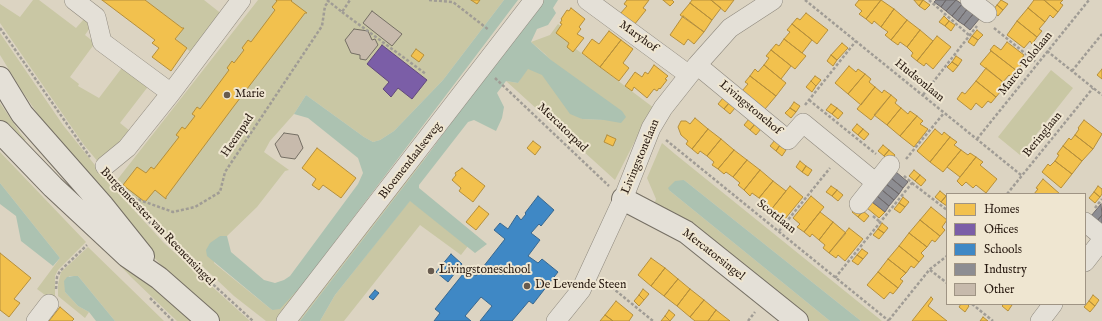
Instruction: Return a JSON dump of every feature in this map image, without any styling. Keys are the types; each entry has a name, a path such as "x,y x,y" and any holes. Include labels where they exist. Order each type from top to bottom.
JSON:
{"main road":[{"name":"Burgemeester van Reenensingel","path":"0,78 22,114 103,206 138,249 159,278"},
{"name":"Burgemeester van Reenensingel","path":"0,132 53,187 117,246 159,278 208,321"},
{"name":"Mercatorsingel","path":"623,199 686,232 797,321"}],"street":[{"path":"74,0 96,17 102,42 172,93"},
{"path":"102,168 127,148 172,93 241,0"},
{"name":"Bloemendaalseweg","path":"286,321 534,0"},
{"name":"Maryhof","path":"587,0 693,70"},
{"name":"Livingstonelaan","path":"556,321 581,290 623,199 651,128 663,108 693,70 730,28 773,0"},
{"path":"970,0 985,16"},
{"name":"Livingstonehof","path":"693,70 788,140 802,123"},
{"path":"802,123 875,182"},
{"path":"859,204 875,182 893,168"},
{"path":"1086,223 1102,236"},
{"path":"1086,261 1102,240"},
{"path":"36,321 50,304"},
{"path":"1040,321 1052,305"}],"path":[{"path":"342,12 350,0"},
{"path":"429,0 453,2 494,34"},
{"name":"Hudsonlaan","path":"805,0 1021,175"},
{"name":"Marco Pololaan","path":"977,139 1089,0"},
{"name":"Heempad","path":"102,168 134,198 173,212 195,207 220,192 225,172 322,26 325,6 328,1 426,74"},
{"path":"931,1 970,36"},
{"path":"923,95 985,16 1038,63"},
{"name":"Burgemeester van Reenensingel","path":"0,28 74,135 102,168 182,256 253,321"},
{"path":"1072,71 1102,34"},
{"path":"802,123 801,111 856,41"},
{"path":"1047,51 1102,95"},
{"name":"Mercatorpad","path":"492,76 509,90 623,199"},
{"name":"Beringlaan","path":"1008,193 1093,88"},
{"path":"810,100 946,209"},
{"path":"893,168 944,113"},
{"name":"Scottlaan","path":"651,128 889,321"},
{"path":"779,231 841,154"},
{"path":"835,278 912,182"},
{"path":"50,304 56,300 56,284 60,271 91,241"},
{"path":"889,321 930,269 946,257"},
{"path":"930,269 946,282"},
{"path":"590,270 653,321"},
{"path":"973,305 993,321"}],"shaded area":[{"path":"33,0 39,0 76,28 84,19 92,25 85,35 95,43 70,77 79,84 78,86 99,98 124,65 150,84 120,123 130,131 106,163 99,163 84,145 0,23 0,4 20,17"},
{"path":"145,0 204,0 223,15 193,54 175,39 184,28"},
{"path":"258,0 504,0 443,80 394,131 380,140 373,142 364,137 306,95 294,114 270,141 264,152 289,170 285,171 257,207 227,236 220,236 214,263 272,310 303,284 375,191 377,195 281,321 266,321 234,296 142,209 117,180"},
{"path":"504,0 518,0 303,284 280,309 272,310 207,256 206,250 210,243 220,236 227,236 231,252 264,280 275,283 290,276 358,184 363,173 358,158 308,118 294,114 306,95 364,137 373,142 380,140 394,131 443,80"},
{"path":"541,0 558,0 553,8 556,13 548,25 537,29 531,42 551,60 622,111 626,117 621,123 604,120 582,119 570,114 542,75 528,69 518,83 506,81 497,93 504,107 502,118 496,131 474,120 468,122 419,185 419,188 487,244 475,253 410,201 335,295 320,321 300,321 424,160"},
{"path":"558,24 573,35 568,43 654,108 615,180 506,81 518,83 527,68 542,74 582,119 604,120 545,54 531,42 550,35"},
{"path":"0,33 63,125 110,184 164,243 250,321 220,321 172,277 139,241 48,129 22,91 0,55"},
{"path":"1051,70 1073,88 1020,155 998,137"},
{"path":"0,103 26,140 21,141 0,125"},
{"path":"662,143 882,321 861,321 684,180 670,191 830,321 805,321 653,208 656,199 647,178"},
{"path":"0,152 86,242 58,270 55,276 55,296 53,301 37,289 60,258 0,183"},
{"path":"422,158 424,160 300,321 293,321"},
{"path":"684,180 861,321 830,321 668,188 675,181"},
{"path":"0,183 60,258 53,266 21,241 16,216 0,204"},
{"path":"50,192 191,321 177,321 131,277"},
{"path":"410,200 468,246 461,255 420,225 344,321 320,321 335,295"},
{"path":"88,247 164,321 115,321 78,276 69,276 65,292 78,306 89,312 85,318 58,296 58,284 61,272"},
{"path":"78,276 115,321 96,321 89,312 78,306 65,292 64,281 67,277"}],"building: Homes":[{"path":"102,0 145,0 184,28 175,39 187,48 171,71 152,57 159,48 152,43 155,40"},
{"name":"Marie","path":"276,0 292,0 291,1 307,13 305,13 234,106 166,199 155,190 145,202 123,185 137,167 146,173 151,167 154,169 179,137 176,135 182,127 185,129 195,116 192,114 197,107 200,109 229,70 227,68 232,61 234,63 244,50 242,48 248,40 251,42 275,10 272,7 277,1"},
{"path":"471,0 480,0 477,4"},
{"path":"627,0 649,0 643,8 646,10 634,25 620,14 627,6 624,4"},
{"path":"663,0 672,0 674,2 670,6"},
{"path":"692,0 711,0 721,8 712,20 690,3"},
{"path":"711,0 734,0 725,12"},
{"path":"859,0 881,0 866,19 859,14 862,11 855,5"},
{"path":"881,0 894,9 881,27 874,21 872,24 866,19"},
{"path":"914,0 923,0 919,6"},
{"path":"923,0 930,5 925,10 919,6"},
{"path":"1001,0 1008,4 1003,10 997,5"},
{"path":"1034,0 1044,0 1058,12 1053,18 1050,15 1045,22 1028,8"},
{"path":"1044,0 1063,0 1060,3 1063,5 1058,12"},
{"path":"690,3 712,20 704,32 680,15"},
{"path":"997,5 1003,10 998,16 992,11"},
{"path":"571,8 585,19 579,27 581,29 577,34 584,38 573,52 567,47 569,43 556,33 562,24 560,23 562,20 561,19 567,10 569,11"},
{"path":"1028,8 1045,22 1039,29 1042,31 1037,37 1017,21"},
{"path":"894,9 907,20 891,40 885,35 888,32 881,27"},
{"path":"806,13 828,30 817,44 792,24 797,18 800,20"},
{"path":"683,16 704,32 694,44 688,39 684,45 670,35"},
{"path":"944,16 949,21 945,26 939,22"},
{"path":"907,20 920,30 907,47 900,42 898,45 891,40"},
{"path":"949,21 955,25 951,31 945,26"},
{"path":"1017,21 1037,37 1032,44 1030,41 1024,48 1007,35"},
{"path":"792,24 812,40 802,53 784,39 790,32 787,30"},
{"path":"920,30 933,41 917,61 911,56 913,53 907,47"},
{"path":"977,30 983,35 978,40 972,36"},
{"path":"609,31 621,40 600,67 582,53 592,39 599,44"},
{"path":"937,36 951,47 933,69 926,63 924,66 917,61"},
{"path":"972,36 978,40 974,46 968,42"},
{"path":"784,39 806,56 795,69 771,50 776,44 779,46"},
{"path":"621,40 633,49 623,63 629,68 619,81 600,67"},
{"path":"1007,42 1024,55 1019,63 1021,65 1017,71 990,50 994,45 1001,50"},
{"path":"842,43 848,48 837,60 831,55"},
{"path":"416,49 424,55 419,62 411,56"},
{"path":"771,50 791,66 781,79 764,65 769,58 766,56"},
{"path":"991,51 1017,71 1012,77 1009,75 1003,82 980,64"},
{"path":"831,55 837,60 833,66 827,61"},
{"path":"956,56 962,60 958,66 952,62"},
{"path":"952,62 958,66 953,72 947,67"},
{"path":"654,65 668,76 665,79 667,80 660,89 659,88 657,91 654,89 647,98 634,87 632,91 625,86 635,72 642,77 645,72 648,74"},
{"path":"764,65 786,83 776,96 750,76 755,69 758,72"},
{"path":"849,66 856,72 858,69 865,74 848,94 835,83"},
{"path":"986,68 1003,82 998,89 1001,91 996,97 976,81"},
{"path":"1102,69 1102,79 1097,75"},
{"path":"865,74 871,79 869,82 875,87 861,105 848,94"},
{"path":"750,76 776,96 765,109 742,91 748,84 745,82"},
{"path":"815,76 821,80 816,86 811,81"},
{"path":"811,81 816,86 812,92 806,87"},
{"path":"976,81 996,97 991,103 988,101 982,108 976,103 971,110 957,99 962,92 965,94"},
{"path":"875,87 882,93 884,90 891,95 871,120 857,109"},
{"path":"891,95 897,100 895,103 901,108 887,125 874,115"},
{"path":"723,98 729,103 724,109 718,104"},
{"path":"794,102 800,106 796,112 790,108"},
{"path":"729,103 735,108 730,114 724,109"},
{"path":"831,104 837,108 832,114 826,110"},
{"path":"790,108 796,112 791,118 785,113"},
{"path":"837,108 843,113 838,119 832,114"},
{"path":"901,108 908,114 910,111 917,116 900,136 887,125"},
{"path":"917,116 923,121 920,124 928,129 914,147 900,136"},
{"path":"695,118 708,129 692,149 686,144 688,141 681,135 678,127 681,121 686,121 690,124"},
{"path":"749,119 755,124 750,130 744,125"},
{"path":"1084,120 1102,134 1093,149 1075,135"},
{"path":"755,124 761,129 756,135 750,130"},
{"path":"857,124 863,129 858,135 852,130"},
{"path":"708,129 721,139 707,156 700,151 698,154 692,149"},
{"path":"863,129 869,134 864,140 858,135"},
{"path":"935,129 942,135 944,132 950,137 930,162 917,151"},
{"path":"607,135 616,139 613,146 604,142"},
{"path":"1075,135 1093,149 1082,161 1063,146 1069,138 1071,140"},
{"path":"950,137 957,142 954,145 961,150 943,172 930,162"},
{"path":"721,139 734,150 718,169 712,165 714,162 707,156"},
{"path":"775,140 780,145 776,151 770,146"},
{"path":"533,141 541,147 535,155 527,148"},
{"path":"780,145 786,150 782,156 776,151"},
{"path":"883,145 889,150 884,156 878,151"},
{"path":"1063,146 1082,161 1072,174 1055,161 1059,155 1057,154"},
{"path":"317,148 356,178 341,198 323,185 319,190 312,185 316,179 302,168"},
{"path":"734,150 747,160 733,177 726,172 724,174 718,169"},
{"path":"889,150 895,155 890,161 884,156"},
{"path":"961,150 968,155 970,153 976,157 960,177 947,167"},
{"path":"976,157 983,162 980,165 997,179 986,193 976,185 973,188 966,182 962,186 957,181"},
{"path":"747,160 760,170 744,190 738,185 740,183 733,177"},
{"path":"800,161 806,166 802,172 796,167"},
{"path":"1055,161 1072,174 1061,188 1042,172 1048,164 1050,166"},
{"path":"806,166 812,170 808,176 802,172"},
{"path":"462,168 485,186 473,202 459,191 461,188 452,180 456,175 455,173"},
{"path":"760,170 773,181 759,198 752,193 750,196 744,190"},
{"path":"914,170 920,175 915,181 909,176"},
{"path":"920,175 926,180 921,186 915,181"},
{"path":"1043,179 1059,193 1035,193 1038,189 1036,188"},
{"path":"773,181 786,191 770,211 764,206 766,203 759,198"},
{"path":"790,186 803,197 785,219 778,214 776,216 770,211"},
{"path":"831,186 837,190 832,196 826,192"},
{"path":"1098,186 1102,189 1102,194 1100,197 1094,192"},
{"path":"837,190 843,195 838,201 832,196"},
{"path":"940,191 946,196 941,202 935,197"},
{"path":"1094,192 1100,197 1095,203 1089,198"},
{"path":"811,196 824,207 804,232 797,227 800,224 793,218"},
{"path":"946,196 946,205 941,202"},
{"path":"903,197 909,202 905,207 899,203"},
{"path":"872,202 885,212 879,218 867,208"},
{"path":"899,203 905,207 900,213 894,209"},
{"path":"479,206 489,214 476,230 466,222"},
{"path":"857,206 863,211 858,217 852,212"},
{"path":"931,207 946,219 942,227 945,230 940,236 920,220"},
{"path":"863,211 869,216 864,222 858,217"},
{"path":"820,212 833,222 819,240 812,234 810,237 804,232"},
{"path":"920,220 940,236 935,242 932,240 927,247 909,233"},
{"path":"833,222 846,233 829,253 823,248 825,245 819,240"},
{"path":"882,223 888,228 884,233 878,229"},
{"path":"849,228 863,239 845,261 838,255 836,258 829,253"},
{"path":"878,229 884,233 879,239 873,235"},
{"path":"909,233 927,247 921,253 924,256 919,262 899,246"},
{"path":"899,246 919,262 914,268 911,266 906,273 888,259"},
{"path":"862,249 868,253 863,259 857,255"},
{"path":"0,253 31,278 14,299 20,303 9,317 0,310"},
{"path":"857,255 863,259 858,265 852,261"},
{"path":"651,258 665,268 651,286 638,275"},
{"path":"888,259 906,273 900,279 903,281 898,288 878,272"},
{"path":"665,268 678,279 664,296 651,286"},
{"path":"878,272 898,288 893,294 890,292 884,299 867,285"},
{"path":"678,279 690,289 677,306 664,296"},
{"path":"643,289 649,294 644,300 639,295"},
{"path":"690,289 704,300 690,317 677,306"},
{"path":"639,295 644,300 639,306 634,301"},
{"path":"1093,295 1099,300 1095,306 1089,301"},
{"path":"931,297 933,299 928,306 947,321 912,321"},
{"path":"704,300 716,310 708,321 695,321 690,317"},
{"path":"616,301 633,315 629,321 613,321 605,315"},
{"path":"1089,301 1095,306 1090,312 1084,307"},
{"path":"960,305 969,306 965,312 959,307"},
{"path":"1003,305 1012,305 1008,311 1002,306"},
{"path":"60,307 74,319 72,321 49,321"},
{"path":"669,310 675,315 670,321 665,316"},
{"path":"716,310 730,321 708,321"},
{"path":"605,315 613,321 600,321"},
{"path":"665,316 670,321 661,321"},
{"path":"983,317 988,321 980,321"}],"building: Offices":[{"path":"382,45 427,80 412,99 398,88 391,97 383,89 389,82 367,64"}],"building: Schools":[{"path":"538,196 554,210 541,226 539,224 531,233 540,240 528,256 538,263 542,259 558,272 533,304 529,301 512,321 480,321 492,306 481,297 465,316 471,321 434,321 440,313 435,309 467,269 476,276 505,239 494,230 500,223 508,229 517,215 521,220"},
{"path":"451,254 462,264 448,282 436,272"},
{"path":"375,290 379,293 373,300 369,297"}],"building: Industry":[{"path":"936,0 946,0 941,7 934,2"},
{"path":"946,0 956,0 946,11 941,7"},
{"path":"956,0 962,4 952,16 946,11"},
{"path":"962,4 968,8 958,21 952,16"},
{"path":"968,8 974,13 964,25 958,21"},
{"path":"974,13 980,18 970,30 964,25"},
{"path":"896,172 908,182 903,188 891,178"},
{"path":"891,178 903,188 899,194 886,184"},
{"path":"886,184 899,194 894,200 882,190"},
{"path":"882,190 894,200 889,206 877,196"},
{"path":"877,196 889,206 885,212 872,202"},
{"path":"1101,204 1102,215 1097,221 1091,216"},
{"path":"1102,215 1102,225 1097,221"}],"building: Other":[{"path":"372,11 402,34 392,46 363,23"},
{"path":"354,29 368,31 372,40 375,39 378,45 366,60 360,59 360,55 351,53 345,40"},
{"path":"284,133 298,135 303,148 295,159 281,157 275,144"}],"place":[{"name":"Marie","path":"227,95"},
{"name":"Livingstoneschool","path":"431,271"},
{"name":"De Levende Steen","path":"527,286"}]}
